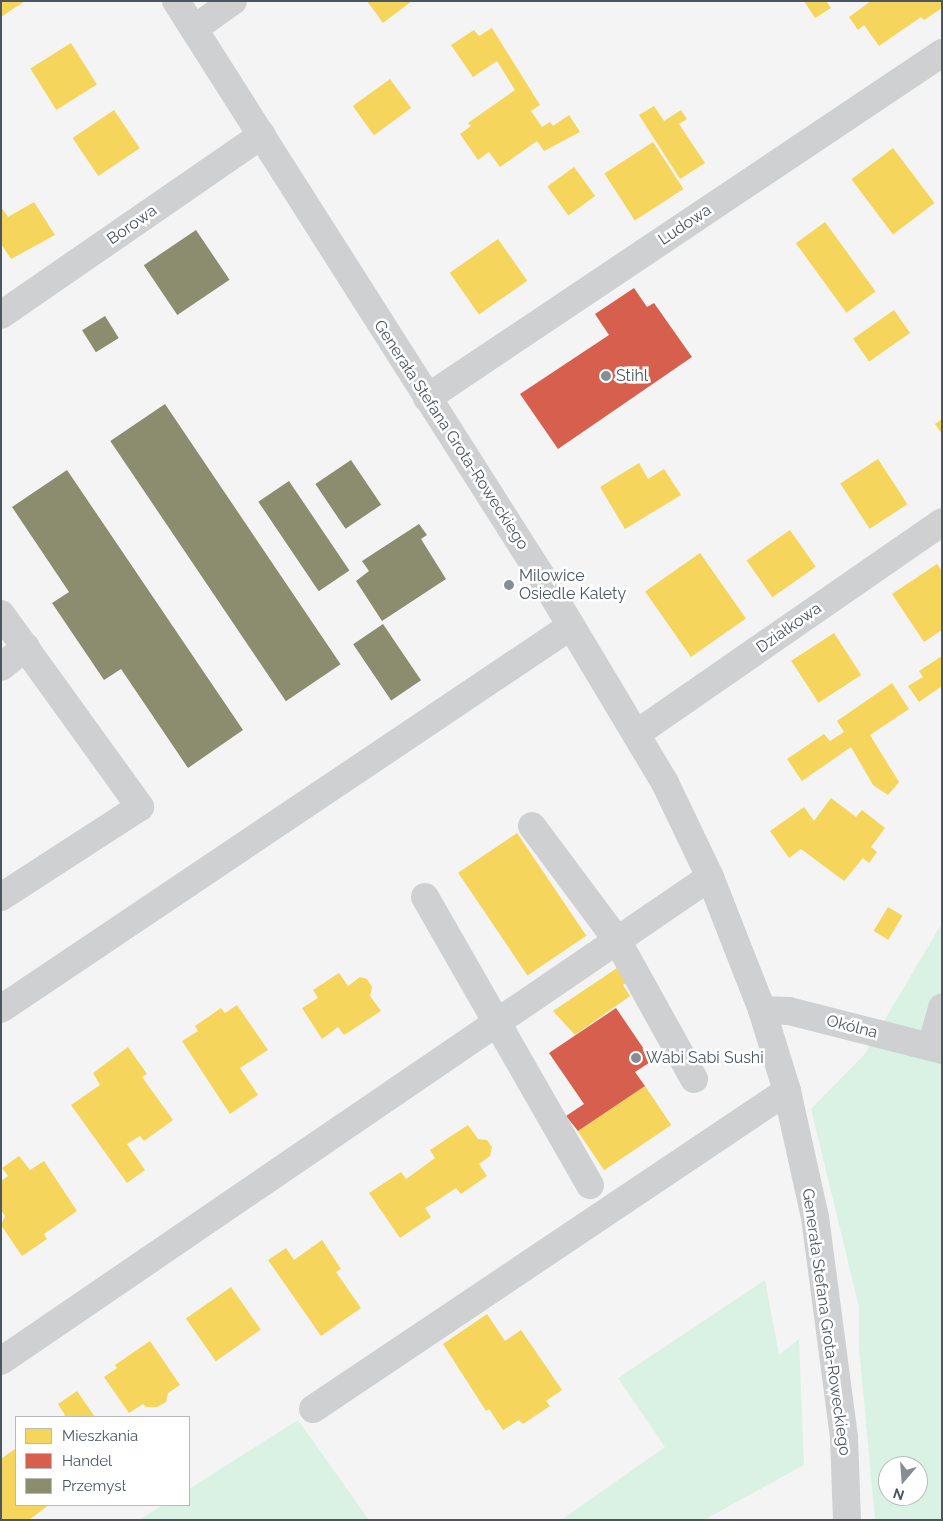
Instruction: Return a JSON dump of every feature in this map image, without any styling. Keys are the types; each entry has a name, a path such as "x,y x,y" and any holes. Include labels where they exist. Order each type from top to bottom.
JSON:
{"street":[{"name":"Generała Stefana Grota-Roweckiego","path":"176,1 571,626 670,794 710,877 762,1010 787,1090 815,1217 844,1438 847,1520"},
{"path":"194,29 233,1"},
{"name":"Ludowa","path":"427,398 942,53"},
{"name":"Borowa","path":"1,315 262,135"},
{"name":"Działkowa","path":"636,734 942,522"},
{"path":"1,614 140,807 1,897"},
{"path":"1,1008 571,626"},
{"path":"1,667 26,648"},
{"path":"532,826 617,940 694,1079"},
{"path":"1,1361 710,877"},
{"path":"425,897 590,1185"},
{"path":"937,1048 942,1008"},
{"name":"Okólna","path":"762,1010 789,1011 937,1048"},
{"path":"313,1408 787,1090"}],"green space":[{"path":"942,923 942,1520 875,1520 859,1347 859,1307 811,1109 864,1055"},
{"path":"765,1280 779,1355 799,1339 804,1465 704,1520 561,1520 665,1447 618,1378"},
{"path":"298,1420 369,1520 139,1520 161,1506 190,1506 190,1488"}],"building: Mieszkania":[{"path":"1,1 25,1 1,17"},
{"path":"367,1 412,1 383,23"},
{"path":"804,1 826,1 831,8 815,18"},
{"path":"871,1 942,1 942,8 924,20 921,17 879,46 864,25 858,30 849,17"},
{"path":"492,28 540,105 531,111 542,127 550,122 553,126 569,115 580,132 544,151 537,141 500,167 489,152 478,160 460,134 471,126 468,123 515,90 497,61 473,77 451,45 474,30 479,36"},
{"path":"71,43 97,85 56,110 30,68"},
{"path":"390,79 411,108 374,135 353,106"},
{"path":"654,106 664,121 681,110 687,119 679,124 705,163 680,179 639,115"},
{"path":"114,110 140,148 98,176 73,138"},
{"path":"653,142 683,189 635,221 604,174"},
{"path":"893,148 935,203 893,234 851,179"},
{"path":"574,167 595,196 568,216 547,186"},
{"path":"34,202 55,235 11,259 1,244 1,207 8,217"},
{"path":"825,222 876,292 846,313 796,243"},
{"path":"498,239 527,281 479,315 450,273"},
{"path":"894,310 910,333 869,362 853,339"},
{"path":"942,419 942,434 935,424"},
{"path":"878,459 907,504 870,529 840,484"},
{"path":"639,463 648,479 664,469 681,495 625,529 600,487"},
{"path":"790,530 816,567 772,597 747,560"},
{"path":"700,553 746,619 691,657 645,591"},
{"path":"937,564 942,571 942,630 924,642 892,594"},
{"path":"834,633 861,675 818,703 791,661"},
{"path":"942,656 942,686 919,702 908,686 923,677 919,671"},
{"path":"892,683 909,709 870,735 899,782 888,795 873,785 851,747 802,781 787,759 824,734 830,741 844,732 837,721"},
{"path":"831,798 856,817 862,810 885,828 871,847 877,852 869,863 863,858 844,881 801,849 789,858 770,831 804,807 814,821"},
{"path":"517,833 586,936 527,976 458,873"},
{"path":"888,907 903,916 888,940 874,931"},
{"path":"617,968 627,982 623,985 630,996 575,1035 553,1011"},
{"path":"339,973 348,986 360,977 367,979 372,987 370,996 381,1011 344,1035 338,1027 322,1039 302,1008 318,998 313,990"},
{"path":"237,1005 268,1050 240,1068 258,1095 230,1114 182,1041 198,1031 195,1026 221,1008 225,1013"},
{"path":"128,1047 147,1074 142,1077 173,1120 144,1141 140,1136 127,1144 145,1170 127,1183 71,1105 100,1085 93,1073"},
{"path":"645,1086 671,1125 604,1170 578,1131"},
{"path":"468,1125 478,1139 487,1140 492,1147 490,1156 479,1164 487,1176 461,1194 456,1188 425,1208 431,1217 400,1238 369,1193 401,1172 406,1179 435,1158 430,1150"},
{"path":"19,1156 30,1170 44,1161 77,1211 44,1234 47,1239 22,1256 1,1225 5,1216 1,1210 1,1181 8,1176 2,1168"},
{"path":"322,1240 341,1269 336,1272 361,1308 321,1336 268,1260 286,1248 294,1260"},
{"path":"231,1287 261,1330 216,1361 186,1319"},
{"path":"487,1314 505,1341 521,1330 562,1390 546,1401 550,1406 523,1424 519,1420 503,1430 489,1409 486,1411 443,1344"},
{"path":"150,1341 180,1385 168,1393 166,1402 157,1407 146,1407 143,1404 129,1413 104,1377 117,1368 115,1365"},
{"path":"77,1391 94,1416 64,1416 58,1404"},
{"path":"15,1449 15,1506 48,1506 29,1520 1,1520 1,1459"}],"building: Handel":[{"name":"Stihl","path":"634,288 647,307 654,303 692,357 558,449 520,394 609,335 595,314"},
{"path":"616,1008 652,1061 635,1072 645,1086 578,1131 566,1116 584,1104 549,1053"}],"building: Przemysł":[{"path":"196,230 230,280 177,315 144,265"},
{"path":"105,316 119,338 96,352 82,330"},
{"path":"165,404 341,664 286,701 110,441"},
{"path":"351,460 381,505 346,529 315,484"},
{"path":"67,470 243,730 188,768 121,669 104,680 52,603 69,592 12,507"},
{"path":"289,481 349,571 319,591 258,502"},
{"path":"419,524 427,535 421,539 446,579 382,621 356,581 369,571 362,561"},
{"path":"383,624 421,680 391,701 353,644"}],"place":[{"name":"Stihl","path":"606,376"},
{"name":"Milowice Osiedle Kalety","path":"509,585"},
{"name":"Wabi Sabi Sushi","path":"636,1058"}]}
